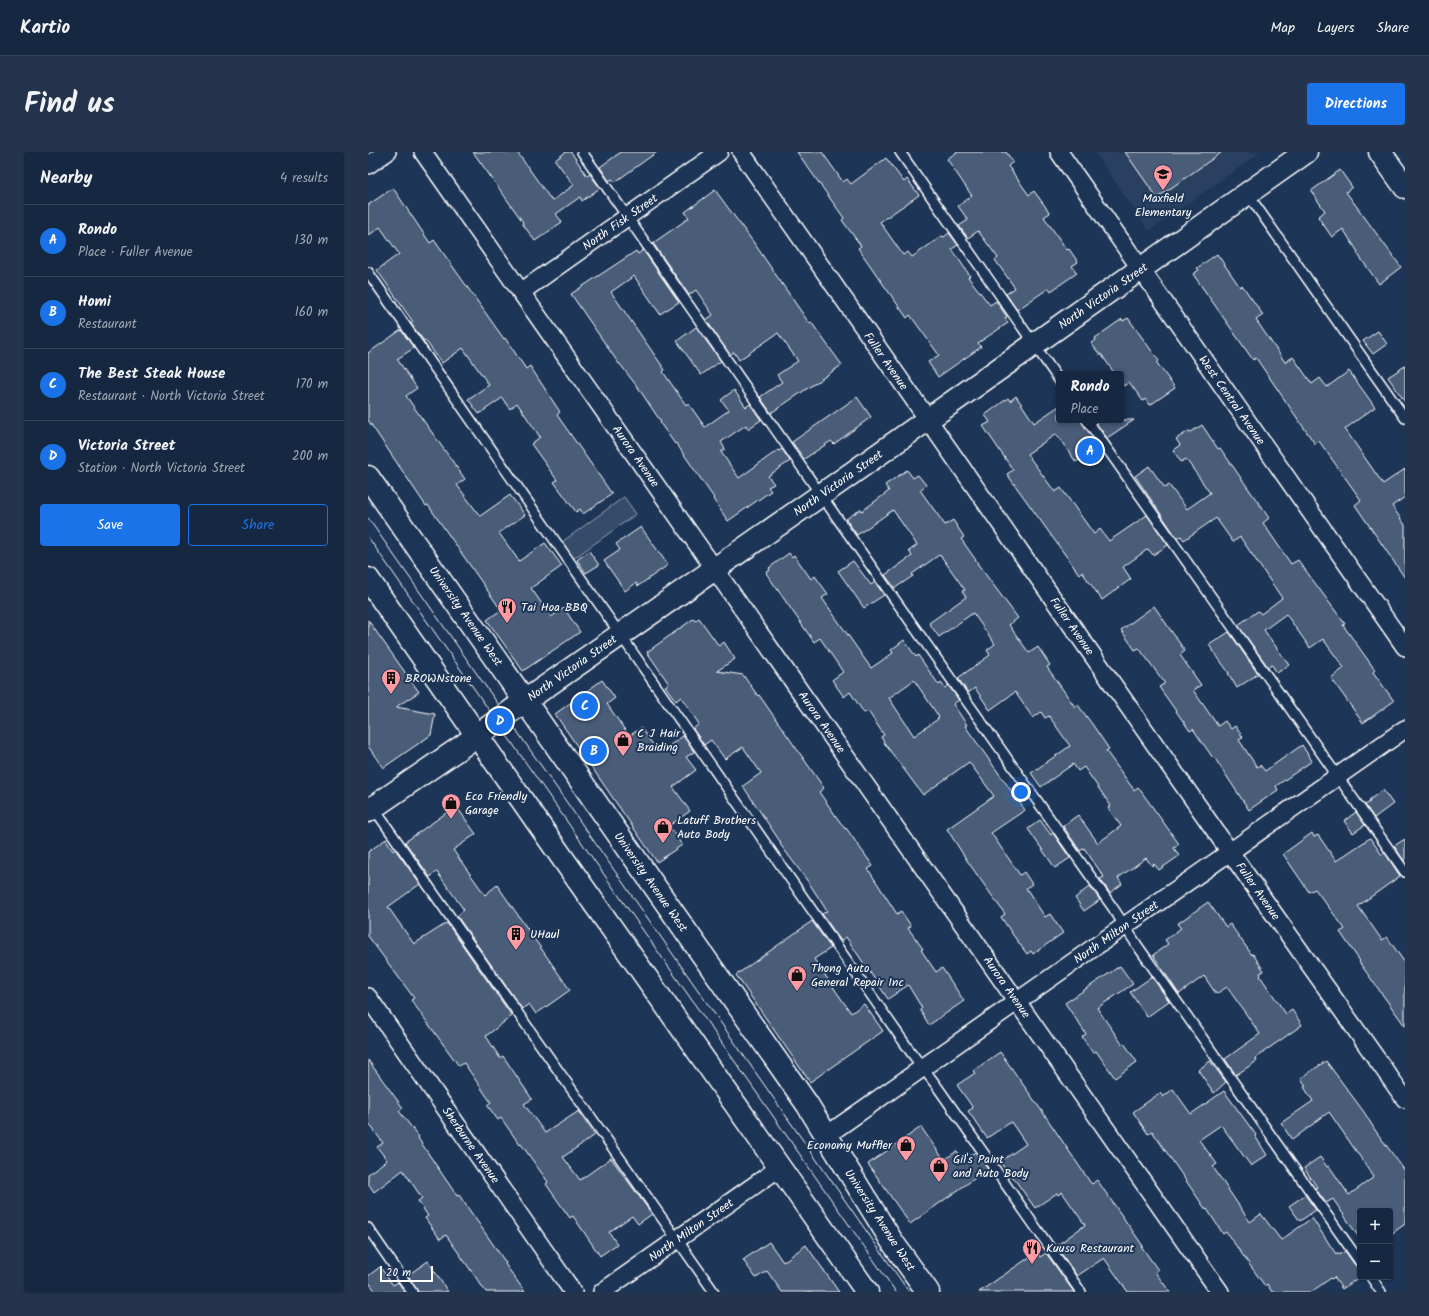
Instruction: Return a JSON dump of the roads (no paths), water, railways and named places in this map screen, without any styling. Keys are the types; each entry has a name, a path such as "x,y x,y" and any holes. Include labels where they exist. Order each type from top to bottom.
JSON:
{"main road":[{"name":"North Victoria Street","path":"370,806 477,735 821,495 1306,152"},
{"path":"1380,152 1405,187"},
{"name":"University Avenue West","path":"368,477 807,1104 893,1243 928,1292"},
{"path":"368,579 867,1292"}],"street":[{"path":"368,165 387,152"},
{"name":"Aurora Avenue","path":"423,152 1220,1292"},
{"name":"North Fisk Street","path":"521,292 719,152"},
{"name":"Fuller Avenue","path":"740,152 1230,852 1405,1099"},
{"name":"West Central Avenue","path":"1059,152 1405,647"},
{"name":"North Milton Street","path":"827,1135 1405,729"},
{"name":"Sherburne Avenue","path":"368,997 573,1292"},
{"name":"North Milton Street","path":"602,1292 780,1168"}],"lane":[{"path":"582,152 1357,1258"},
{"path":"900,152 1056,376"},
{"path":"1247,193 1405,418"},
{"path":"368,272 922,1067 1081,1292"},
{"path":"1089,423 1405,872"},
{"path":"370,806 714,1292"},
{"path":"368,1228 412,1292"},
{"path":"1373,1280 1381,1292"}],"tram line":[{"path":"368,518 909,1292"},
{"path":"368,537 896,1292"}],"place":[{"name":"Maxfield Elementary","path":"1163,191"},
{"name":"Rondo","path":"1090,451"},
{"name":"Tai Hoa BBQ","path":"507,624"},
{"name":"BROWNstone","path":"391,695"},
{"name":"The Best Steak House","path":"585,706"},
{"name":"Victoria Street","path":"500,721"},
{"name":"Homi","path":"594,751"},
{"name":"C J Hair Braiding","path":"623,757"},
{"name":"Eco Friendly Garage","path":"451,820"},
{"name":"Latuff Brothers Auto Body","path":"663,844"},
{"name":"UHaul","path":"516,951"},
{"name":"Thong Auto General Repair Inc","path":"797,992"},
{"name":"Economy Muffler","path":"906,1162"},
{"name":"Gil's Paint and Auto Body","path":"939,1183"},
{"name":"Kuuso Restaurant","path":"1032,1265"}]}
